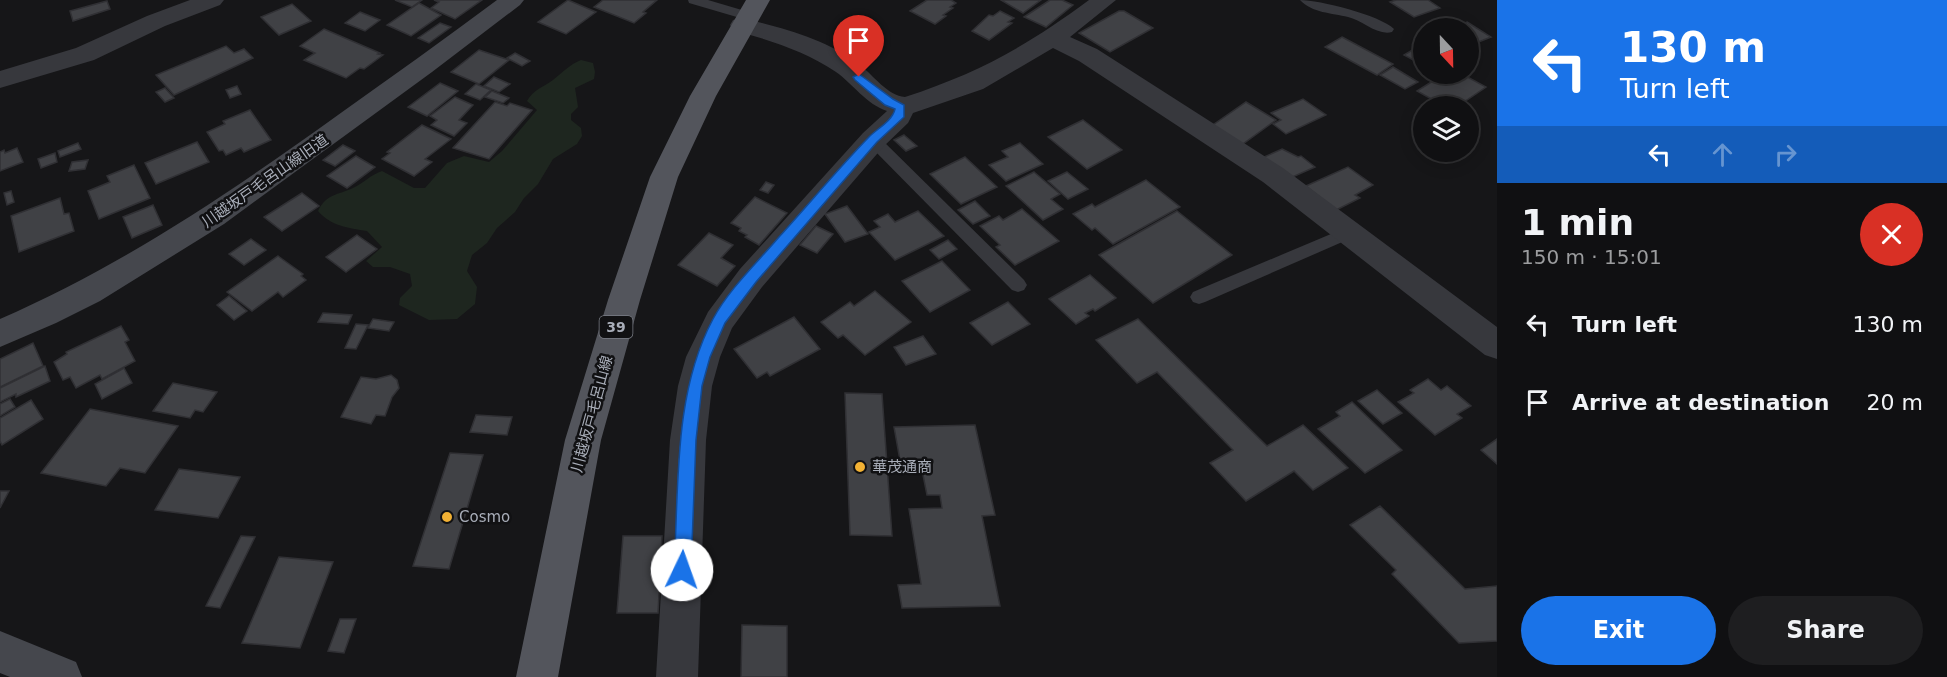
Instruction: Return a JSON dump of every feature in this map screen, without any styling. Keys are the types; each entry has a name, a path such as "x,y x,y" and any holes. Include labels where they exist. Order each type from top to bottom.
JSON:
{"main road":[{"name":"川越坂戸毛呂山線","path":"537,677 583,440 624,300 664,177 749,14"}],"street":[{"path":"0,80 85,54 156,21 212,0"},
{"name":"川越坂戸毛呂山線旧道","path":"0,334 81,296 154,256 211,220 512,0"},
{"path":"749,14 772,33 843,65 889,102 901,107 942,96 1006,67 1053,38 1104,0"},
{"path":"1053,38 1088,55 1273,175 1497,345"},
{"path":"677,677 688,440 695,386 703,357 719,321 751,278 873,140 899,117 901,107"},
{"path":"0,652 61,677"}],"lane":[{"path":"694,0 749,14"},
{"path":"1306,0 1331,11 1351,13 1387,29"},
{"path":"873,140 1018,285"},
{"path":"1199,297 1350,232"}],"shaded area":[{"path":"581,60 593,63 595,72 594,79 575,88 578,107 571,114 571,120 581,128 582,136 577,144 553,159 538,184 524,198 515,212 497,228 487,243 472,255 467,271 477,287 475,304 457,319 429,320 399,305 400,298 412,286 410,274 390,267 373,267 366,261 382,247 367,231 328,220 318,211 321,205 329,198 353,188 382,171 414,188 425,188 447,163 464,156 489,162 502,151 537,110 527,101 532,94"}],"building":[{"path":"395,0 422,0 412,7"},
{"path":"434,0 482,0 455,19 431,8 439,2"},
{"path":"568,0 596,12 566,34 538,22"},
{"path":"603,0 657,0 634,23 594,7"},
{"path":"927,0 951,0 956,3 943,15 946,16 935,24 910,11"},
{"path":"1001,0 1041,0 1023,13"},
{"path":"1050,0 1062,0 1073,5 1046,27 1024,17"},
{"path":"1428,0 1440,8 1414,17 1390,2"},
{"path":"107,1 110,9 73,21 70,11"},
{"path":"419,3 441,15 411,36 387,25"},
{"path":"292,4 311,21 279,35 261,17"},
{"path":"1000,11 1014,18 1008,22 1012,23 989,40 972,31 989,15 993,16"},
{"path":"1119,11 1124,11 1153,28 1110,52 1079,33"},
{"path":"360,12 380,20 365,31 345,23"},
{"path":"440,23 451,27 429,43 418,38"},
{"path":"324,29 383,55 364,69 360,68 346,78 304,60 315,53 300,46"},
{"path":"1479,30 1491,37 1479,42"},
{"path":"1342,37 1393,64 1377,75 1325,47"},
{"path":"226,46 234,53 244,49 253,58 174,95 156,75"},
{"path":"479,50 509,60 479,84 451,72"},
{"path":"1413,50 1413,60 1404,55"},
{"path":"515,53 530,61 522,66 507,58"},
{"path":"1393,67 1413,79 1414,84 1405,89 1380,75"},
{"path":"494,77 510,84 499,92 484,86"},
{"path":"440,83 458,91 427,116 408,107"},
{"path":"1479,83 1486,87 1473,96 1426,96 1417,91 1428,84"},
{"path":"476,84 491,90 480,100 465,94"},
{"path":"237,86 241,94 230,98 226,90"},
{"path":"165,88 174,98 165,102 156,92"},
{"path":"492,91 509,98 503,103 485,97"},
{"path":"455,97 473,105 459,120 467,123 454,136 431,125 437,120 430,116"},
{"path":"1303,99 1326,115 1286,134 1273,124 1281,120 1271,113"},
{"path":"495,102 507,106 510,103 532,110 489,159 453,148"},
{"path":"1246,102 1276,120 1240,146 1210,127"},
{"path":"250,110 271,140 244,152 241,148 226,155 223,150 219,151 207,132 225,124 223,121"},
{"path":"1083,120 1122,150 1087,169 1048,137"},
{"path":"422,125 451,139 425,159 432,162 414,176 382,159 390,153 387,152"},
{"path":"904,135 917,146 906,151 894,140"},
{"path":"197,142 209,162 156,184 145,163"},
{"path":"78,143 81,149 60,157 58,151"},
{"path":"1020,143 1043,164 1006,181 989,165 1008,157 1002,151"},
{"path":"343,145 355,151 335,166 323,160"},
{"path":"17,148 23,162 0,171 0,152 4,150 5,153"},
{"path":"1282,149 1298,157 1301,156 1315,167 1288,179 1262,158"},
{"path":"55,153 57,162 41,168 38,159"},
{"path":"356,156 375,167 347,188 327,176"},
{"path":"965,157 997,187 961,204 930,174"},
{"path":"88,160 85,169 69,171 72,162"},
{"path":"134,165 150,198 99,219 88,191 110,182 107,176"},
{"path":"1348,167 1373,185 1355,195 1360,198 1336,210 1306,186"},
{"path":"1034,172 1060,194 1051,199 1063,209 1043,220 1006,186"},
{"path":"1067,172 1088,189 1068,199 1048,181"},
{"path":"1146,180 1180,207 1113,244 1095,228 1092,230 1073,214 1092,204 1095,207"},
{"path":"766,182 774,185 768,193 760,190"},
{"path":"11,191 14,202 7,205 4,193"},
{"path":"302,193 319,206 282,231 264,217"},
{"path":"755,197 787,213 759,245 745,237 747,235 739,231 741,228 731,223"},
{"path":"60,198 64,214 69,213 74,231 19,252 11,216"},
{"path":"975,201 990,216 973,224 958,210"},
{"path":"153,205 162,225 132,238 123,217"},
{"path":"847,206 868,234 845,242 825,214"},
{"path":"1022,209 1059,241 1015,265 996,247 1000,245 980,226 999,216 1003,220"},
{"path":"918,211 944,236 895,260 869,232 880,227 874,221 888,214 895,222"},
{"path":"1177,211 1232,255 1153,303 1099,255"},
{"path":"816,226 833,234 817,253 800,245"},
{"path":"709,233 733,245 721,258 735,266 717,286 678,265"},
{"path":"357,235 377,249 346,272 326,257"},
{"path":"251,239 266,250 244,265 229,254"},
{"path":"948,240 957,249 939,259 930,250"},
{"path":"278,256 303,274 301,276 306,280 283,297 278,292 252,311 227,292"},
{"path":"942,261 970,290 930,312 902,281"},
{"path":"1090,275 1116,298 1095,311 1093,309 1085,313 1089,316 1076,324 1049,299"},
{"path":"875,291 911,322 865,355 843,335 838,338 821,322 850,302 854,306"},
{"path":"229,296 247,311 234,320 217,305"},
{"path":"1008,302 1030,324 992,345 970,323"},
{"path":"323,313 352,315 348,324 318,322"},
{"path":"794,317 820,349 770,376 767,372 757,378 734,349"},
{"path":"373,319 394,322 389,331 368,328"},
{"path":"1138,319 1267,446 1303,425 1348,468 1313,490 1294,471 1246,501 1210,463 1233,450 1157,372 1137,383 1096,340"},
{"path":"356,324 368,325 356,349 345,348"},
{"path":"121,326 129,340 125,342 135,361 102,379 100,375 76,388 70,377 63,380 54,362 67,354 66,352"},
{"path":"923,336 936,354 906,365 894,347"},
{"path":"33,343 43,366 0,387 0,359"},
{"path":"45,366 50,381 0,402 0,388"},
{"path":"124,368 132,383 102,399 95,384"},
{"path":"391,375 397,380 399,388 392,397 385,416 376,415 371,424 341,417 361,377 376,379"},
{"path":"1428,379 1441,390 1447,386 1471,406 1457,414 1462,418 1435,435 1398,402 1414,393 1410,390"},
{"path":"173,383 217,392 203,412 195,410 190,418 153,411"},
{"path":"1377,390 1402,413 1383,424 1358,401"},
{"path":"845,393 882,394 892,536 850,535"},
{"path":"10,399 15,407 0,416 0,404"},
{"path":"31,400 43,419 2,445 0,418"},
{"path":"1352,402 1402,450 1365,473 1318,429 1340,416 1336,412"},
{"path":"90,409 178,426 145,473 120,468 106,486 41,473"},
{"path":"476,415 512,417 507,435 470,432"},
{"path":"975,425 995,515 982,516 1000,606 902,608 898,585 921,584 909,509 942,508 940,495 927,495 921,465 901,466 894,427"},
{"path":"1497,439 1497,464 1481,450"},
{"path":"450,453 483,455 449,569 413,566"},
{"path":"179,469 240,477 218,518 155,510"},
{"path":"0,491 9,491 0,508"},
{"path":"1380,506 1465,589 1497,586 1497,641 1459,643 1392,574 1396,570 1350,525"},
{"path":"241,536 255,537 220,608 206,606"},
{"path":"623,536 662,536 658,613 617,613"},
{"path":"279,557 333,562 300,648 242,643"},
{"path":"340,619 356,619 344,653 328,651"},
{"path":"742,625 787,626 787,677 741,677"}],"place":[{"name":"華茂通商","path":"860,467"},
{"name":"Cosmo","path":"447,517"}],"route":[{"path":"682,570 688,440 695,386 703,357 719,321 751,278 873,140 899,117 901,107 889,102 859,77"}]}
